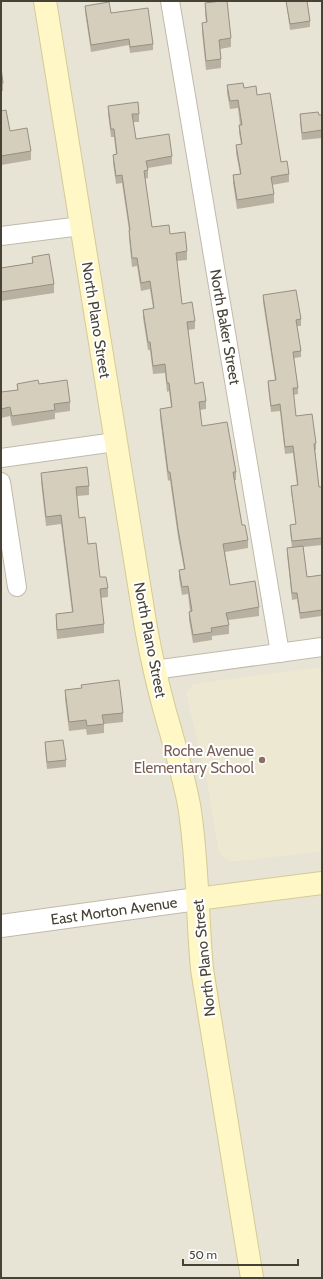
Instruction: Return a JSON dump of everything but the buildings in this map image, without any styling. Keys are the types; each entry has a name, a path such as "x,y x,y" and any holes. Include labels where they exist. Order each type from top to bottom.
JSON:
{"main road":[{"name":"North Plano Street","path":"45,1 145,621 154,670 189,805 194,845 202,969 252,1278"},
{"name":"East Morton Avenue","path":"197,900 322,883"}],"street":[{"name":"North Baker Street","path":"170,1 280,653"},
{"path":"1,236 81,226"},
{"path":"1,458 115,442"},
{"path":"1,482 17,586"},
{"path":"154,670 322,648"},
{"name":"East Morton Avenue","path":"1,926 197,900"}],"shaded area":[{"path":"1,1 322,1 322,1278 1,1278"},
{"name":"Roche Avenue Elementary School","path":"322,667 322,851 230,861 219,852 206,776 186,693 193,684"}],"place":[{"name":"Roche Avenue Elementary School","path":"262,760"}]}
